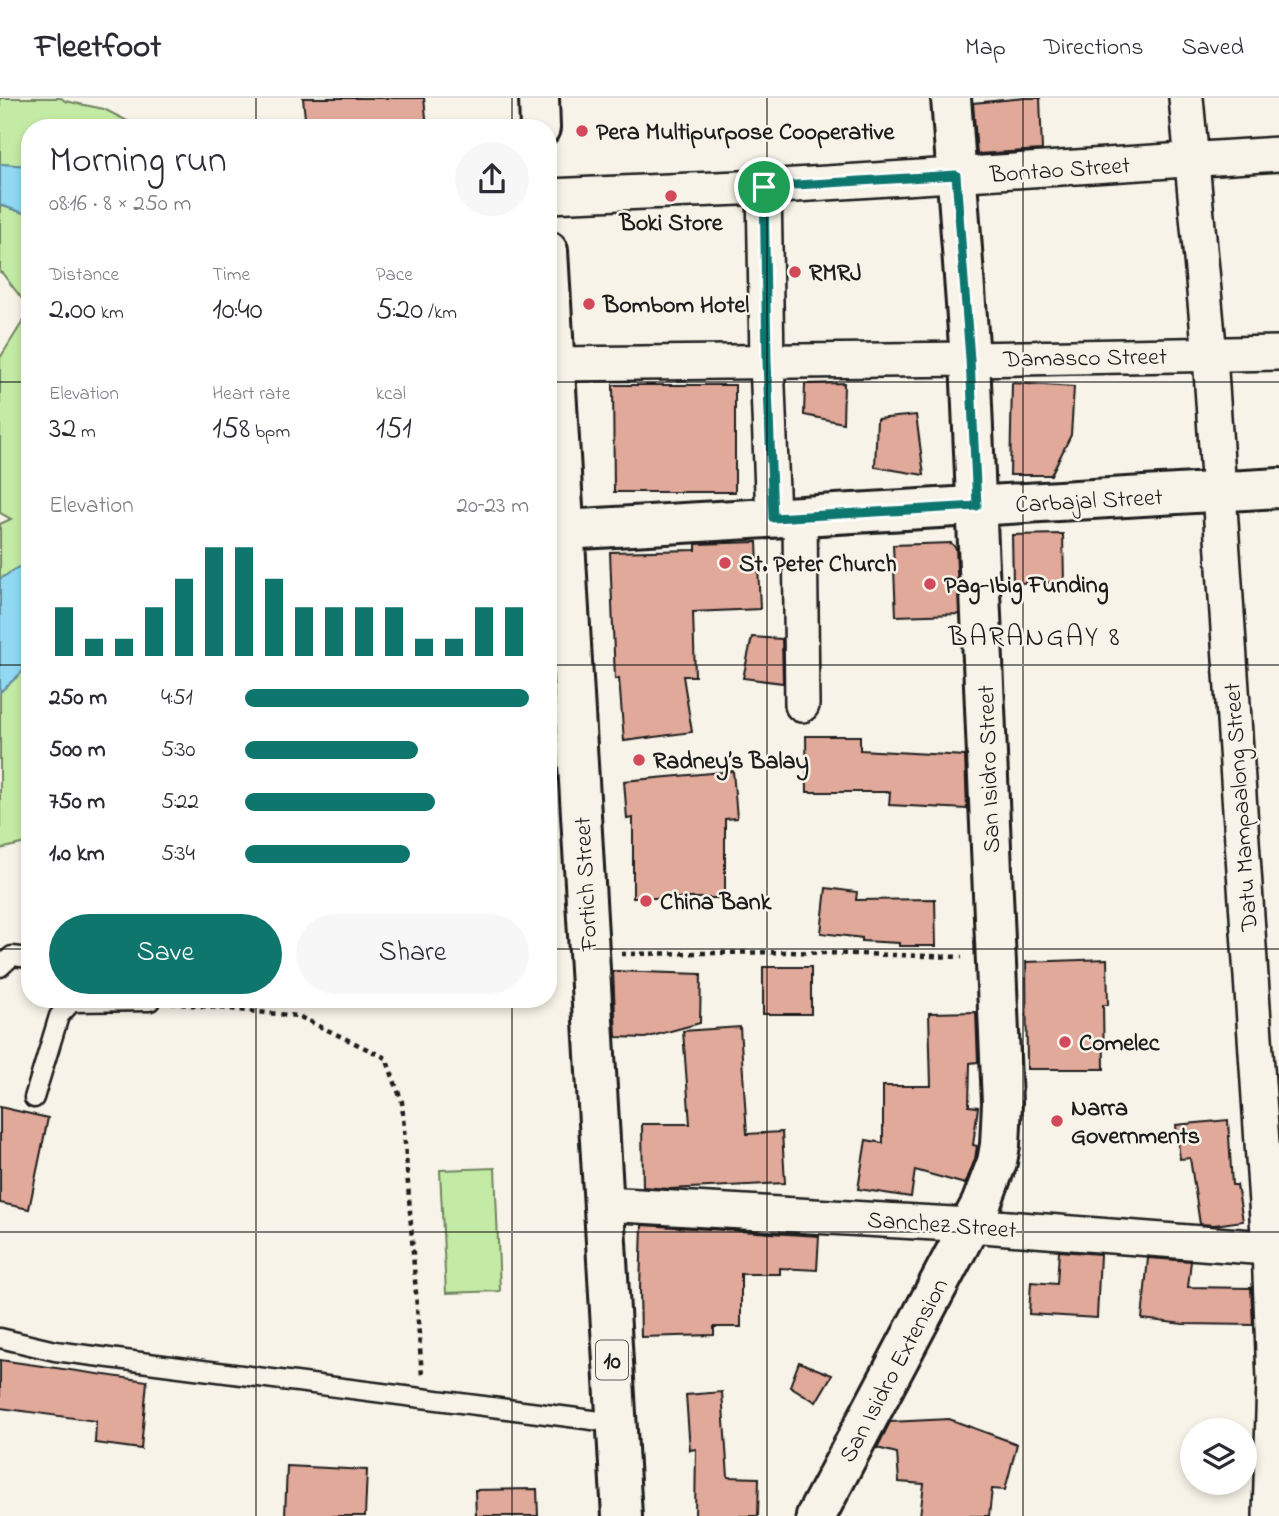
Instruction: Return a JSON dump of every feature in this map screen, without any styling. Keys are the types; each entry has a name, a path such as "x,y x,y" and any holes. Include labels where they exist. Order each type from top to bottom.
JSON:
{"main road":[{"path":"538,98 539,119"},
{"name":"San Isidro Street","path":"951,98 970,359 1002,1103 1000,1145 992,1180 970,1225"},
{"name":"Fortich Street","path":"557,414 622,1516"},
{"name":"Carbajal Street","path":"564,530 1279,488"},
{"name":"San Isidro Extension","path":"816,1516 970,1225"}],"street":[{"name":"Datu Mampaalong Street","path":"1186,98 1210,355 1274,1249 1270,1516"},
{"name":"Bontao Street","path":"557,196 764,187 1279,155"},
{"path":"764,187 767,361 787,517 802,705"},
{"name":"Damasco Street","path":"557,364 1279,353"},
{"name":"Sanchez Street","path":"604,1204 970,1225 1274,1249"}],"lane":[{"path":"0,967 12,957 21,958"},
{"path":"34,1098 59,1016 65,1008"},
{"path":"0,1338 55,1351 616,1423"}],"path":[{"path":"589,954 790,952 996,958"},
{"path":"219,1008 298,1016 386,1058 402,1102 423,1398"}],"green space":[{"path":"0,98 61,98 104,109 123,119 21,119 21,165 0,164"},
{"path":"0,205 21,212 21,297 0,272"},
{"path":"21,324 21,566 0,579 0,524 11,519 0,513 0,358"},
{"path":"21,673 21,844 0,849 0,692"},
{"path":"495,1168 500,1291 446,1293 440,1170"}],"water":[{"path":"0,164 21,165 21,212 0,205"},
{"path":"21,566 21,673 0,692 0,579"}],"building":[{"path":"303,98 424,98 426,119 305,119"},
{"path":"1040,98 1042,150 977,154 973,103"},
{"path":"844,383 843,423 804,415 805,384"},
{"path":"1012,383 1074,387 1071,435 1051,475 1010,475"},
{"path":"613,385 735,385 735,492 614,492"},
{"path":"916,415 924,475 875,467 877,419"},
{"path":"1063,534 1064,582 1013,583 1012,535"},
{"path":"757,542 760,609 693,612 695,676 683,676 692,732 624,741 619,678 615,679 610,552 696,550 696,544"},
{"name":"Pag-Ibig Funding","path":"951,543 956,548 959,614 896,616 893,545"},
{"path":"752,637 782,639 783,683 743,678"},
{"path":"806,736 860,736 860,750 965,756 967,809 889,805 890,792 807,792"},
{"path":"733,771 737,818 725,819 725,898 633,898 633,818 627,819 624,781"},
{"path":"826,888 857,892 856,900 935,899 936,946 899,946 899,943 862,941 862,938 821,933"},
{"path":"1107,959 1108,1005 1103,1005 1104,1069 1027,1069 1026,962"},
{"path":"763,967 811,967 811,1014 763,1014"},
{"path":"613,971 701,974 700,1023 645,1038 616,1037"},
{"path":"976,1012 978,1062 970,1063 969,1106 978,1107 973,1145 977,1146 965,1184 915,1170 911,1197 858,1189 866,1140 883,1143 883,1086 931,1086 929,1013"},
{"path":"740,1027 747,1134 782,1132 785,1183 670,1189 643,1187 642,1124 690,1124 683,1031"},
{"path":"0,1107 48,1118 29,1209 0,1203"},
{"path":"1228,1120 1232,1185 1237,1185 1243,1221 1200,1224 1190,1158 1180,1159 1176,1125"},
{"path":"642,1225 819,1236 817,1270 780,1268 780,1274 741,1274 741,1327 714,1327 714,1335 641,1337"},
{"path":"1059,1251 1100,1254 1097,1318 1029,1314 1031,1282 1057,1284"},
{"path":"1148,1258 1191,1261 1188,1287 1251,1288 1253,1325 1183,1324 1142,1319"},
{"path":"0,1360 147,1381 141,1449 95,1443 96,1421 0,1408"},
{"path":"799,1362 832,1375 816,1402 790,1386"},
{"path":"722,1392 728,1477 759,1478 758,1516 695,1516 696,1449 690,1450 686,1395"},
{"path":"949,1419 1017,1444 1005,1490 992,1489 989,1516 920,1516 924,1484 899,1482 897,1453 877,1448 890,1422"},
{"path":"287,1466 367,1470 365,1516 285,1516"},
{"path":"537,1489 538,1516 476,1516 475,1490"}],"place":[{"name":"Pera Multipurpose Cooperative","path":"582,131"},
{"name":"Boki Store","path":"671,196"},
{"name":"RMRJ","path":"795,272"},
{"name":"Bombom Hotel","path":"589,304"},
{"name":"St. Peter Church","path":"725,563"},
{"name":"Pag-Ibig Funding","path":"930,584"},
{"name":"Radney’s Balay","path":"639,760"},
{"name":"China Bank","path":"646,901"},
{"name":"Comelec","path":"1065,1042"},
{"name":"Narra Governments","path":"1057,1121"}],"district":[{"name":"BARANGAY 8","path":"1035,635"}],"route":[{"path":"956,175 970,359 977,506 773,518 764,187 956,175"}]}
